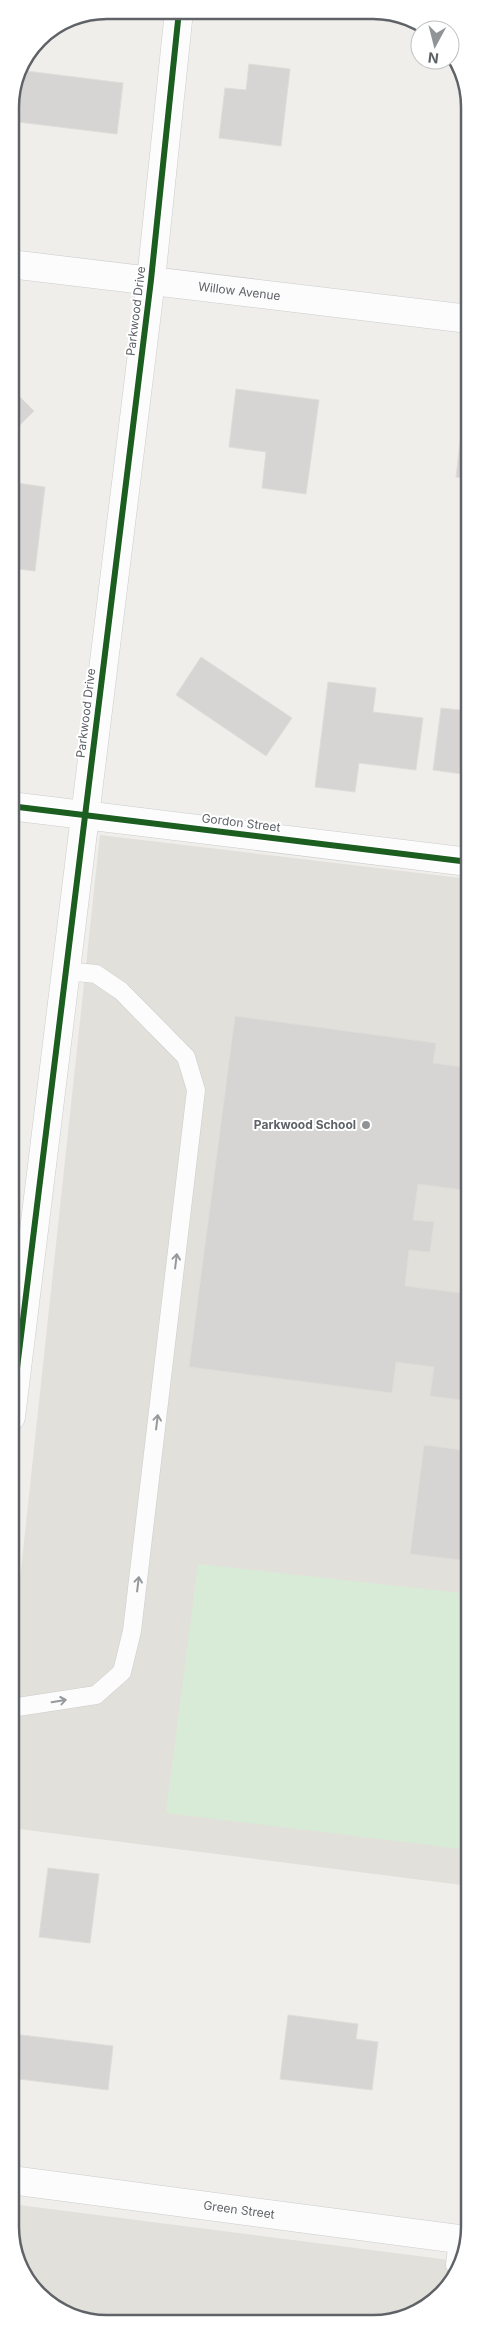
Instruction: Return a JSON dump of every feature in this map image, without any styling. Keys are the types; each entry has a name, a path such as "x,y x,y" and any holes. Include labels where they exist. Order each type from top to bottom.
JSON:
{"street":[{"name":"Parkwood Drive","path":"19,1351 151,280 178,19"},
{"name":"Willow Avenue","path":"19,265 461,318"},
{"name":"Gordon Street","path":"19,807 461,861"},
{"name":"Green Street","path":"19,2181 459,2248"}],"lane":[{"path":"19,1707 96,1695 122,1672 132,1631 196,1090 186,1056 121,992 96,974 65,970"}],"shaded area":[{"path":"100,835 461,878 461,1885 19,1829 19,1589"},
{"path":"19,2205 455,2261 439,2285 422,2300 401,2311 384,2314 90,2314 68,2306 53,2297 37,2281 28,2266 20,2244"}],"green space":[{"path":"198,1564 461,1593 461,1849 166,1813"}],"building":[{"path":"249,64 290,69 281,146 219,138 225,88 246,90"},
{"path":"26,71 123,83 117,134 19,122 19,101"},
{"path":"236,389 319,400 306,494 262,488 266,452 229,447"},
{"path":"19,396 34,411 19,426"},
{"path":"461,436 461,478 456,477"},
{"path":"19,483 45,487 35,571 19,569"},
{"path":"201,657 292,718 266,756 176,695"},
{"path":"328,682 376,688 373,712 423,718 416,770 359,763 355,792 315,787"},
{"path":"441,708 461,710 461,774 433,770"},
{"path":"235,1016 436,1043 433,1063 461,1067 461,1190 418,1184 413,1220 434,1222 430,1252 409,1250 405,1286 461,1293 461,1400 430,1396 434,1367 396,1362 392,1393 189,1367"},
{"path":"424,1445 461,1450 461,1560 410,1554"},
{"path":"48,1868 99,1874 90,1943 39,1937"},
{"path":"288,2015 358,2024 356,2039 378,2042 372,2090 280,2079"},
{"path":"19,2035 113,2046 108,2090 19,2079"}],"cycle path":[{"path":"19,1352 151,280 178,19"},
{"path":"19,807 461,861"}],"place":[{"name":"Parkwood School","path":"366,1125"}]}
